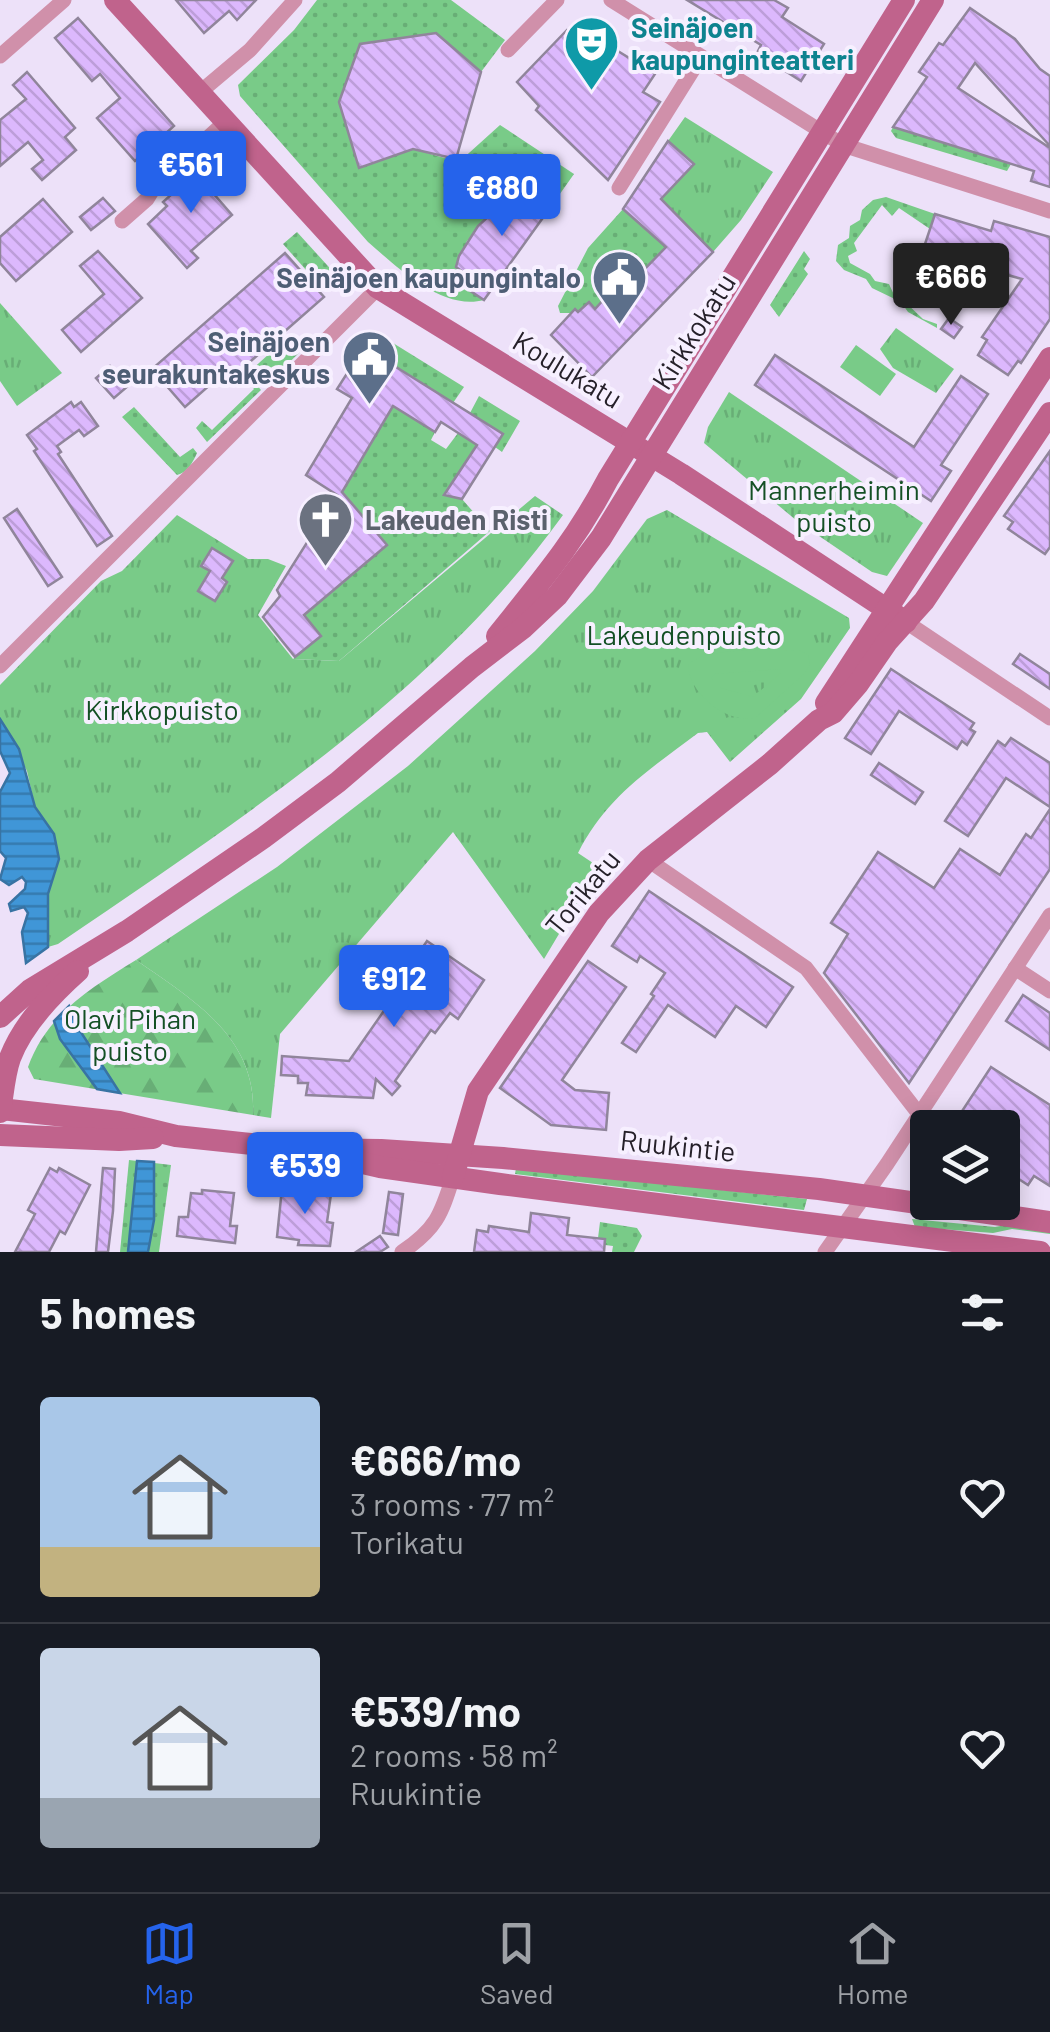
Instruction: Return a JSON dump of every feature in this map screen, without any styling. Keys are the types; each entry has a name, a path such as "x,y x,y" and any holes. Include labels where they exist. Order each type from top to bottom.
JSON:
{"main road":[{"name":"Koulukatu","path":"115,0 378,288 630,442 896,616"},
{"name":"Kirkkokatu","path":"0,1017 30,990 127,931 338,782 523,628 568,583 601,538 651,456 834,140 904,0"},
{"name":"Kirkkokatu","path":"472,667 562,556 630,442 933,0"},
{"name":"Torikatu","path":"456,1166 474,1100 494,1062 599,912 648,860 770,764 819,720 823,708 896,616 1050,358"},
{"name":"Torikatu","path":"896,616 924,601 1050,413"},
{"name":"Kirkkokatu","path":"0,1110 11,1055 26,1028 73,976 127,931"},
{"name":"Ruukintie","path":"0,1110 119,1122 176,1136 456,1166 819,1189 1050,1222"},
{"name":"Ruukintie","path":"0,1135 119,1140 176,1136"},
{"name":"Ruukintie","path":"456,1166 842,1227 1040,1252"}],"street":[{"path":"0,56 64,0"},
{"path":"200,93 250,50 295,0"},
{"path":"508,50 558,0"},
{"path":"611,0 834,140 1050,212"},
{"path":"619,188 702,57"},
{"path":"122,221 225,122"},
{"path":"0,666 378,288"},
{"name":"Koulukatu","path":"896,616 1050,718"},
{"path":"648,860 806,968 916,1110"},
{"path":"922,1110 1050,915"},
{"path":"1015,968 1050,991"},
{"path":"825,1252 910,1127"},
{"path":"402,1252 437,1223 456,1166"}],"green space":[{"path":"317,0 451,0 505,40 481,72 436,33 360,44 339,102 360,168 413,149 459,162 500,125 574,174 557,198 542,189 546,183 536,176 512,211 502,205 467,241 456,267 469,276 463,286 484,300 468,302 436,293 392,263 368,242 240,96 238,85 294,30"},
{"path":"685,117 773,172 741,220 713,252 661,199 694,164 668,141"},
{"path":"893,127 1011,164 1007,171 896,138"},
{"path":"886,197 935,214 930,229 899,208 892,216 882,205 854,243 857,251 848,256 850,263 875,281 889,284 895,297 923,319 937,324 937,328 908,312 901,302 872,288 866,279 844,270 836,261 838,245 849,238 850,226 860,220 862,210 873,200"},
{"path":"623,209 666,247 611,304 605,298 595,309 589,303 578,313 560,313 558,306 588,248"},
{"path":"297,232 337,276 322,288 283,244"},
{"path":"804,251 810,259 804,269 808,274 779,317 770,305"},
{"path":"0,303 62,373 17,406 0,381"},
{"path":"896,328 954,369 936,393 893,368 880,349"},
{"path":"372,330 464,387 453,403 364,347"},
{"path":"290,335 303,349 265,386 250,371"},
{"path":"856,345 896,374 880,396 840,367"},
{"path":"249,376 261,390 207,442 196,428 202,421 212,430 254,389 246,379"},
{"name":"Mannerheimin puisto","path":"729,392 923,523 887,576 872,572 797,521 704,443 708,427"},
{"path":"479,396 520,421 502,452 495,447 503,434 470,413"},
{"path":"393,406 435,432 431,440 446,449 458,433 477,445 445,495 462,499 490,531 339,661 293,659 321,636 304,615 387,545 342,492"},
{"path":"134,407 180,457 193,448 197,453 184,472 177,475 122,417"},
{"name":"Kirkkopuisto","path":"535,496 563,515 455,641 394,698 330,751 195,850 58,944 48,947 48,893 59,859 54,834 35,807 27,771 0,719 0,685 101,581 122,571 177,515 248,559 268,559 286,566 258,615 293,659 339,661"},
{"name":"Lakeudenpuisto","path":"667,510 849,618 850,628 801,699 730,762 707,732 698,733 615,800 578,853 599,867 544,959 453,832 280,1034 271,1118 253,1115 251,1088 233,1042 199,1006 136,960 277,867 408,766 535,651 593,591 647,519"},
{"path":"799,650 808,655 810,664 805,673 755,718 733,716 711,705 690,676 688,665 709,655","holes":["781,669 753,697 721,688 711,678 715,674"]},
{"name":"Olavi Pihan puisto","path":"136,960 199,1006 233,1042 251,1088 253,1115 34,1079 28,1067 36,1048 59,1017 87,992"},
{"path":"129,1160 171,1165 159,1252 120,1252"},
{"path":"516,1168 807,1199 804,1210 515,1174"},
{"path":"912,1220 995,1227 1022,1222 1050,1227 1050,1234 1012,1229 993,1233 915,1227"},
{"path":"600,1222 637,1228 642,1236 634,1252 612,1252 613,1246 598,1238"}],"water":[{"path":"0,719 19,749 35,807 54,834 59,859 48,894 48,947 26,963 22,932 28,913 24,907 11,911 9,904 25,889 26,882 22,877 9,885 0,879 6,858 0,851 0,792 10,773 0,751"},
{"path":"69,1006 75,1023 120,1093 97,1089 60,1039 54,1021"},
{"path":"137,1161 154,1162 154,1220 148,1252 128,1252"}],"building":[{"path":"176,0 256,0 237,20 229,11 204,33"},
{"path":"687,0 774,0 788,8 782,17 824,44 801,81 757,53 761,45"},
{"path":"970,8 1015,39 1050,76 1050,146 975,63 958,88 1050,148 1050,187 1031,181 1034,171 893,127 927,77 919,72"},
{"path":"78,18 174,126 135,161 97,118 120,98 100,74 92,81 55,38"},
{"path":"567,30 581,38 587,32 655,74 643,92 660,102 608,180 536,110 539,106 517,82"},
{"path":"436,33 481,72 456,159 413,149 359,168 339,102 360,44"},
{"path":"27,72 75,128 65,137 76,150 42,180 32,169 43,160 28,142 0,166 0,120 26,99 13,85"},
{"path":"668,141 694,164 661,199 713,252 592,377 551,335 575,309 578,312 589,302 595,309 605,298 611,304 666,247 623,209"},
{"path":"203,166 220,186 213,193 232,215 191,251 198,258 187,268 148,224 167,206 163,202"},
{"path":"536,176 546,183 542,189 557,198 484,300 463,286 469,276 456,267 459,256 478,226 502,204 512,211"},
{"path":"103,198 115,211 91,230 80,217"},
{"path":"43,199 72,232 16,281 0,263 0,237"},
{"path":"935,214 991,231 994,221 1050,237 1050,319 1021,363 1018,361 1008,375 978,355 987,340 982,337 1022,279 968,264 970,256 925,244"},
{"path":"98,251 142,298 81,352 62,330 104,294 80,266"},
{"path":"285,253 324,297 236,374 230,367 185,407 152,369"},
{"path":"949,318 962,327 954,338 941,329"},
{"path":"364,347 503,434 462,499 444,495 477,445 441,422 435,432 393,406 342,492 387,545 304,615 321,636 295,657 263,617 280,596 277,590 337,495 306,475 352,398 337,389"},
{"path":"775,355 914,447 961,376 988,394 941,465 951,471 931,501 755,385"},
{"path":"110,366 128,386 114,398 96,378"},
{"path":"71,402 74,407 81,402 98,426 84,436 79,430 57,446 61,452 58,454 112,536 97,546 27,435"},
{"path":"1050,451 1050,547 1045,554 1008,529 1013,522 1004,516"},
{"path":"17,509 62,577 48,586 4,518"},
{"path":"212,548 233,561 222,578 227,582 215,601 198,591 210,571 201,566"},
{"path":"1020,654 1050,674 1050,689 1013,664"},
{"path":"891,669 974,723 970,729 975,732 967,745 962,741 957,749 899,711 871,754 845,738"},
{"path":"1011,738 1050,763 1050,807 1006,778 968,836 945,821 998,741 1005,746"},
{"path":"879,763 923,792 915,804 871,775"},
{"path":"1050,809 1050,869 909,1083 824,973 848,934 831,923 878,852 934,888 960,849 1000,875 1026,834 1031,838"},
{"path":"649,891 793,987 766,1027 736,1006 715,1037 668,1005 636,1052 622,1043 665,973 640,956 637,962 612,946"},
{"path":"427,941 484,980 458,1019 450,1013 435,1033 431,1030 395,1081 400,1086 392,1095 376,1079 373,1098 306,1095 308,1083 298,1083 298,1076 281,1075 282,1056 349,1061 411,972 408,969"},
{"path":"588,961 626,987 562,1080 575,1090 609,1093 606,1130 551,1125 500,1088"},
{"path":"1023,995 1050,1013 1050,1050 1006,1021"},
{"path":"991,1067 1050,1105 1050,1186 1034,1176 1028,1185 1020,1180 1020,1110 963,1110"},
{"path":"50,1168 57,1172 59,1168 90,1185 65,1234 60,1231 49,1252 15,1252 35,1214 28,1210"},
{"path":"103,1168 115,1169 113,1211 108,1252 96,1252"},
{"path":"282,1188 331,1194 327,1222 333,1223 330,1246 298,1245 299,1240 277,1237"},
{"path":"202,1190 234,1193 230,1226 237,1226 235,1243 177,1236 179,1217 188,1217 191,1193 202,1194"},
{"path":"389,1192 403,1194 398,1235 383,1233"},
{"path":"531,1213 569,1218 567,1235 605,1239 604,1252 474,1252 477,1230 488,1232 489,1226 529,1232"},
{"path":"380,1236 388,1247 380,1252 356,1252"}],"place":[{"name":"Seinäjoen kaupunginteatteri","path":"592,92"},
{"name":"Seinäjoen kaupungintalo","path":"620,326"},
{"name":"Seinäjoen seurakuntakeskus","path":"369,406"},
{"name":"Lakeuden Risti","path":"326,568"}]}
